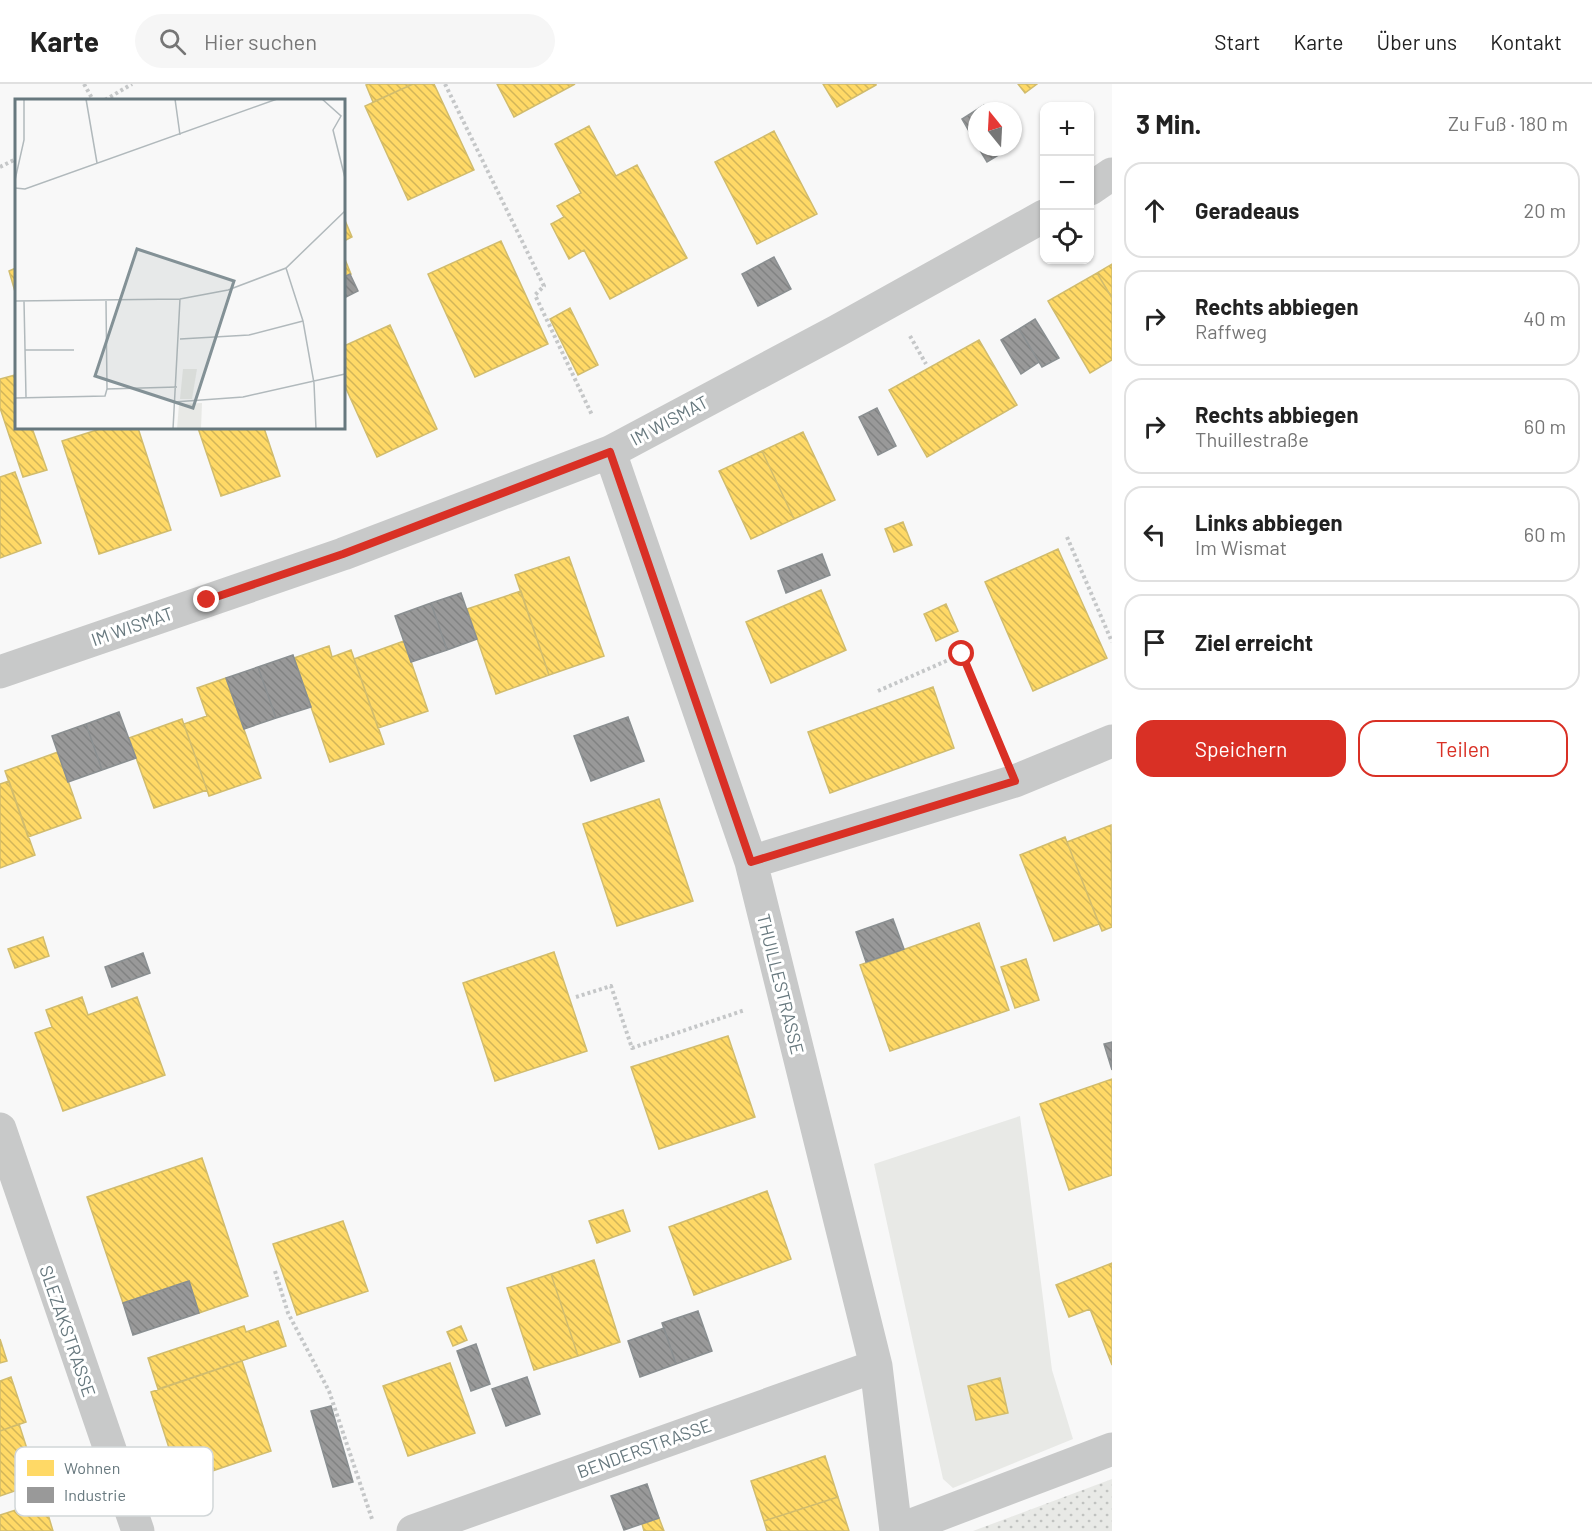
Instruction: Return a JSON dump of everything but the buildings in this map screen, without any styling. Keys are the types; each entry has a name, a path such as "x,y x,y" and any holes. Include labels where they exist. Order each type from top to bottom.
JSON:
{"street":[{"path":"1094,186 1112,174"},
{"name":"IM WISMAT","path":"0,672 343,554 610,452 837,332 1040,218"},
{"name":"THUILLESTRASSE","path":"610,452 751,862 876,1366 896,1531"},
{"path":"751,862 1015,781 1112,741"},
{"name":"SLEZAKSTRASSE","path":"0,1129 109,1447"},
{"name":"BENDERSTRASSE","path":"413,1531 876,1366"},
{"path":"896,1531 1112,1449"},
{"name":"SLEZAKSTRASSE","path":"133,1516 138,1531"}],"path":[{"path":"84,84 92,99"},
{"path":"107,99 132,84"},
{"path":"445,84 544,286 535,296 610,452"},
{"path":"0,167 15,160"},
{"path":"1068,537 1112,642"},
{"path":"878,691 962,654 1015,781"},
{"path":"576,997 611,986 632,1048 784,997"},
{"path":"275,1271 288,1313 329,1391 373,1520"}],"shaded area":[{"path":"1020,1116 1052,1370 1073,1439 953,1488 943,1479 874,1164"},
{"path":"1112,1479 1112,1531 973,1531"}],"route":[{"path":"207,600 343,554 610,452 751,862 1015,781 962,654"}]}
